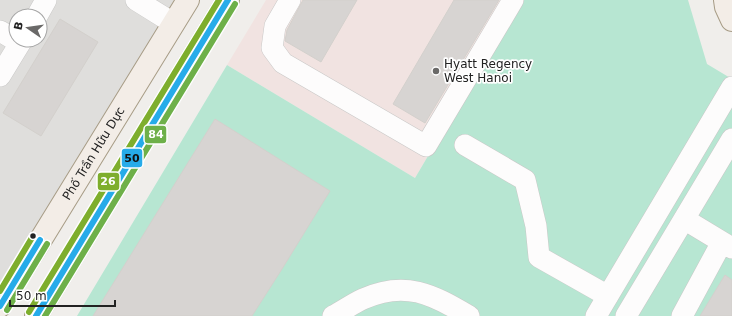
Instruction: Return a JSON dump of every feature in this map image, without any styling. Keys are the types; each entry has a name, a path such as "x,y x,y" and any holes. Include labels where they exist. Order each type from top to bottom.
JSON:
{"main road":[{"name":"Phố Trần Hữu Dực","path":"0,306 188,0"},
{"path":"36,316 228,0"},
{"path":"725,0 732,20"}],"street":[{"path":"136,0 173,23"},
{"path":"290,0 275,26 272,48 282,63 426,146 513,0"},
{"path":"0,76 17,48"},
{"path":"596,316 732,87"},
{"path":"626,316 732,139"},
{"path":"465,145 525,180 536,226 540,257 608,296"},
{"path":"682,316 727,245 684,219"},
{"path":"333,316 362,299 383,292 396,290 430,294 447,310 470,316"}],"shaded area":[{"path":"0,0 178,0 0,301"},
{"path":"266,0 520,0 415,178 227,65"}],"green space":[{"path":"520,0 688,0 707,64 732,79 732,316 77,316 227,65 415,178"}],"building":[{"path":"303,0 357,0 321,62 285,41 287,30"},
{"name":"Hyatt Regency West Hanoi","path":"454,0 499,0 425,123 393,104"},
{"path":"60,19 98,42 41,136 3,113 42,48 48,48 48,39"},
{"path":"215,119 330,191 282,269 252,316 93,316"},
{"path":"725,275 732,280 732,316 700,316"}],"transit line":[{"name":"26","path":"29,312 219,0"},
{"name":"50","path":"36,316 228,0"},
{"name":"84","path":"45,316 235,4"},
{"name":"26","path":"0,291 33,236"},
{"name":"50","path":"0,306 40,240"},
{"name":"84","path":"7,310 47,244"}],"place":[{"name":"Hyatt Regency West Hanoi","path":"436,71"}]}
